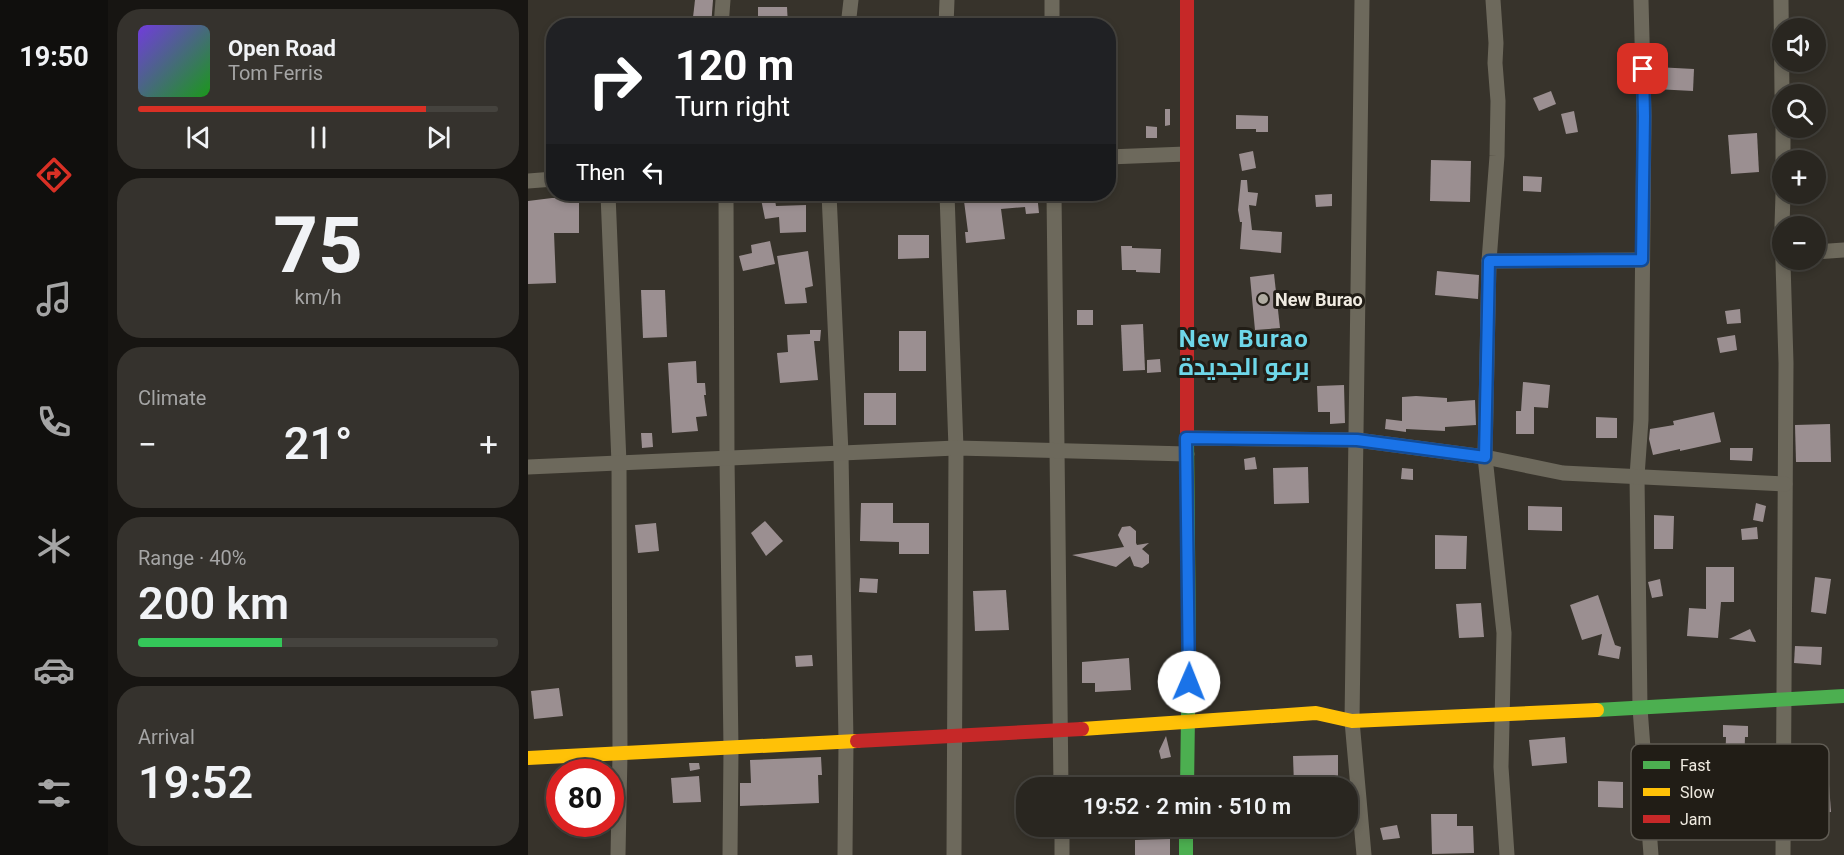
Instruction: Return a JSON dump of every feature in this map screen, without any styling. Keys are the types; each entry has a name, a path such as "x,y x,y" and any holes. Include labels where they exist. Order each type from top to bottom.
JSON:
{"main road":[{"path":"1187,0 1189,643 1187,777"},
{"path":"528,758 1061,731 1316,713 1352,721 1844,696"},
{"path":"1186,837 1186,855"}],"street":[{"path":"722,18 723,0"},
{"path":"849,18 851,0"},
{"path":"946,0 946,18"},
{"path":"1052,0 1052,18"},
{"path":"1362,0 1352,721 1364,855"},
{"path":"1493,0 1498,101 1497,156 1489,261 1485,457 1504,633 1501,766 1507,855"},
{"path":"1641,0 1644,116 1641,420 1637,476 1640,708 1643,744"},
{"path":"1781,0 1782,84"},
{"path":"1116,157 1186,154"},
{"path":"528,181 546,180"},
{"path":"608,201 619,463 618,855"},
{"path":"726,201 730,855"},
{"path":"829,201 842,453 846,742 845,855"},
{"path":"946,201 956,448 954,855"},
{"path":"1054,201 1061,777"},
{"path":"1826,251 1844,250"},
{"path":"1489,261 1642,260"},
{"path":"1783,270 1786,363 1784,744"},
{"path":"528,466 956,448 1058,450 1357,440 1485,457 1563,472 1785,484"},
{"path":"1062,837 1062,855"},
{"path":"1650,840 1651,855"},
{"path":"1783,840 1783,855"}],"building":[{"path":"695,0 713,0 712,18 693,18"},
{"path":"758,7 787,7 788,18 758,18"},
{"path":"1656,67 1694,69 1693,91 1655,89"},
{"path":"1551,91 1556,104 1539,111 1533,98"},
{"path":"1165,109 1170,109 1170,125 1165,126"},
{"path":"1574,111 1578,132 1566,134 1561,114"},
{"path":"1236,115 1268,116 1268,132 1256,132 1256,129 1236,129"},
{"path":"1146,126 1157,127 1157,138 1146,138"},
{"path":"1757,133 1759,172 1731,174 1728,135"},
{"path":"1253,151 1256,168 1242,171 1239,154"},
{"path":"1431,160 1471,161 1470,202 1430,201"},
{"path":"1523,176 1542,177 1541,192 1523,191"},
{"path":"1241,180 1247,180 1248,192 1258,193 1256,206 1249,205 1252,230 1282,232 1281,253 1240,249 1242,222 1240,222 1238,210"},
{"path":"1332,194 1332,206 1316,207 1315,195"},
{"path":"546,199 546,201 579,201 579,233 554,233 556,283 528,284 528,201"},
{"path":"761,201 775,201 776,206 806,205 806,232 780,233 779,217 765,219"},
{"path":"964,201 1038,201 1039,213 1026,214 1025,207 1001,209 1005,239 966,243 965,232 968,232"},
{"path":"898,235 929,235 929,258 898,259"},
{"path":"770,241 775,264 743,271 739,256 752,253 751,245"},
{"path":"1121,246 1161,249 1160,273 1122,270"},
{"path":"808,251 813,286 805,288 807,303 785,304 777,256"},
{"path":"1437,271 1479,275 1478,299 1435,295"},
{"path":"1274,274 1280,328 1255,330 1250,277"},
{"path":"641,290 665,290 667,337 643,338"},
{"path":"1740,309 1741,323 1727,324 1725,311"},
{"path":"1077,310 1093,310 1093,325 1077,325"},
{"path":"1143,324 1145,370 1123,371 1121,325"},
{"path":"810,330 821,330 820,341 814,341 818,380 780,383 777,353 788,352 787,335 810,334"},
{"path":"899,331 926,331 926,371 899,371"},
{"path":"1735,335 1737,350 1720,353 1717,338"},
{"path":"1160,359 1161,372 1147,373 1147,360"},
{"path":"696,361 697,383 705,383 707,416 696,417 698,431 672,433 668,363"},
{"path":"1523,382 1550,385 1548,408 1534,407 1534,434 1516,434 1516,411 1521,411"},
{"path":"1344,385 1345,423 1330,424 1330,412 1318,412 1317,386"},
{"path":"864,393 896,393 896,425 864,425"},
{"path":"1402,397 1447,398 1447,402 1475,400 1476,425 1445,427 1445,431 1406,429 1406,432 1385,429 1386,419 1402,421"},
{"path":"1714,412 1721,442 1653,455 1649,439 1650,429 1674,425 1673,421"},
{"path":"1596,417 1617,418 1617,438 1596,438"},
{"path":"1830,424 1831,462 1796,462 1795,425"},
{"path":"641,433 652,433 653,447 642,448"},
{"path":"1730,448 1753,448 1752,461 1730,460"},
{"path":"1255,457 1257,469 1245,470 1244,459"},
{"path":"1308,467 1309,503 1274,504 1273,468"},
{"path":"1402,468 1413,469 1413,480 1401,479"},
{"path":"861,503 893,503 893,523 929,523 929,554 899,554 899,542 860,541"},
{"path":"1756,503 1766,506 1763,522 1753,520"},
{"path":"1528,506 1562,507 1562,531 1528,530"},
{"path":"1654,515 1674,516 1673,549 1654,549"},
{"path":"765,521 783,541 766,556 751,533"},
{"path":"656,523 659,551 638,553 635,525"},
{"path":"1130,526 1136,531 1137,545 1149,543 1142,549 1149,555 1149,563 1142,568 1134,566 1130,556 1116,567 1072,555 1124,547 1118,535 1122,527"},
{"path":"1757,527 1758,539 1742,540 1741,529"},
{"path":"1435,535 1467,536 1466,569 1435,569"},
{"path":"1706,567 1734,567 1734,602 1721,602 1718,638 1687,636 1689,608 1706,609"},
{"path":"1815,577 1831,579 1826,614 1811,612"},
{"path":"860,578 878,579 877,593 859,592"},
{"path":"1660,579 1663,596 1652,598 1648,582"},
{"path":"1006,590 1009,630 975,631 973,591"},
{"path":"1598,595 1615,645 1621,647 1619,659 1598,655 1602,634 1582,640 1570,605"},
{"path":"1481,603 1484,637 1459,638 1456,604"},
{"path":"1750,629 1756,642 1729,639"},
{"path":"1795,646 1822,647 1821,665 1794,663"},
{"path":"812,655 813,666 796,667 795,656"},
{"path":"1129,658 1131,690 1095,692 1095,683 1082,683 1082,662"},
{"path":"559,688 563,716 534,719 531,691"},
{"path":"1723,725 1748,726 1748,737 1745,737 1745,744 1726,744 1726,737 1723,737"},
{"path":"1166,736 1171,757 1161,759 1159,751"},
{"path":"1565,737 1567,763 1532,766 1529,740"},
{"path":"1338,755 1338,777 1294,777 1293,756"},
{"path":"821,757 822,775 818,775 819,803 740,806 740,783 751,783 750,760"},
{"path":"689,763 699,763 700,769 690,771"},
{"path":"699,776 701,802 673,803 671,778"},
{"path":"1598,781 1623,782 1623,808 1598,807"},
{"path":"1829,784 1831,812 1829,812"},
{"path":"1431,814 1457,814 1457,826 1473,826 1474,853 1432,854"},
{"path":"1397,825 1400,838 1383,840 1380,828"},
{"path":"1170,839 1170,855 1135,855 1135,840"}],"traffic: fast":[{"path":"1187,441 1189,643 1187,777"},
{"path":"1597,710 1844,696"},
{"path":"1186,837 1186,855"}],"traffic: slow":[{"path":"1082,729 1316,713 1352,721 1597,710"},
{"path":"528,758 857,741"}],"traffic: jam":[{"path":"1187,0 1187,441"},
{"path":"857,741 1082,729"}],"place":[{"name":"New Burao","path":"1263,299"}],"district":[{"name":"New Burao برعو الجديدة","path":"1244,353"}],"route":[{"path":"1189,682 1186,438 1357,440 1485,457 1489,261 1642,260 1643,69"}]}
